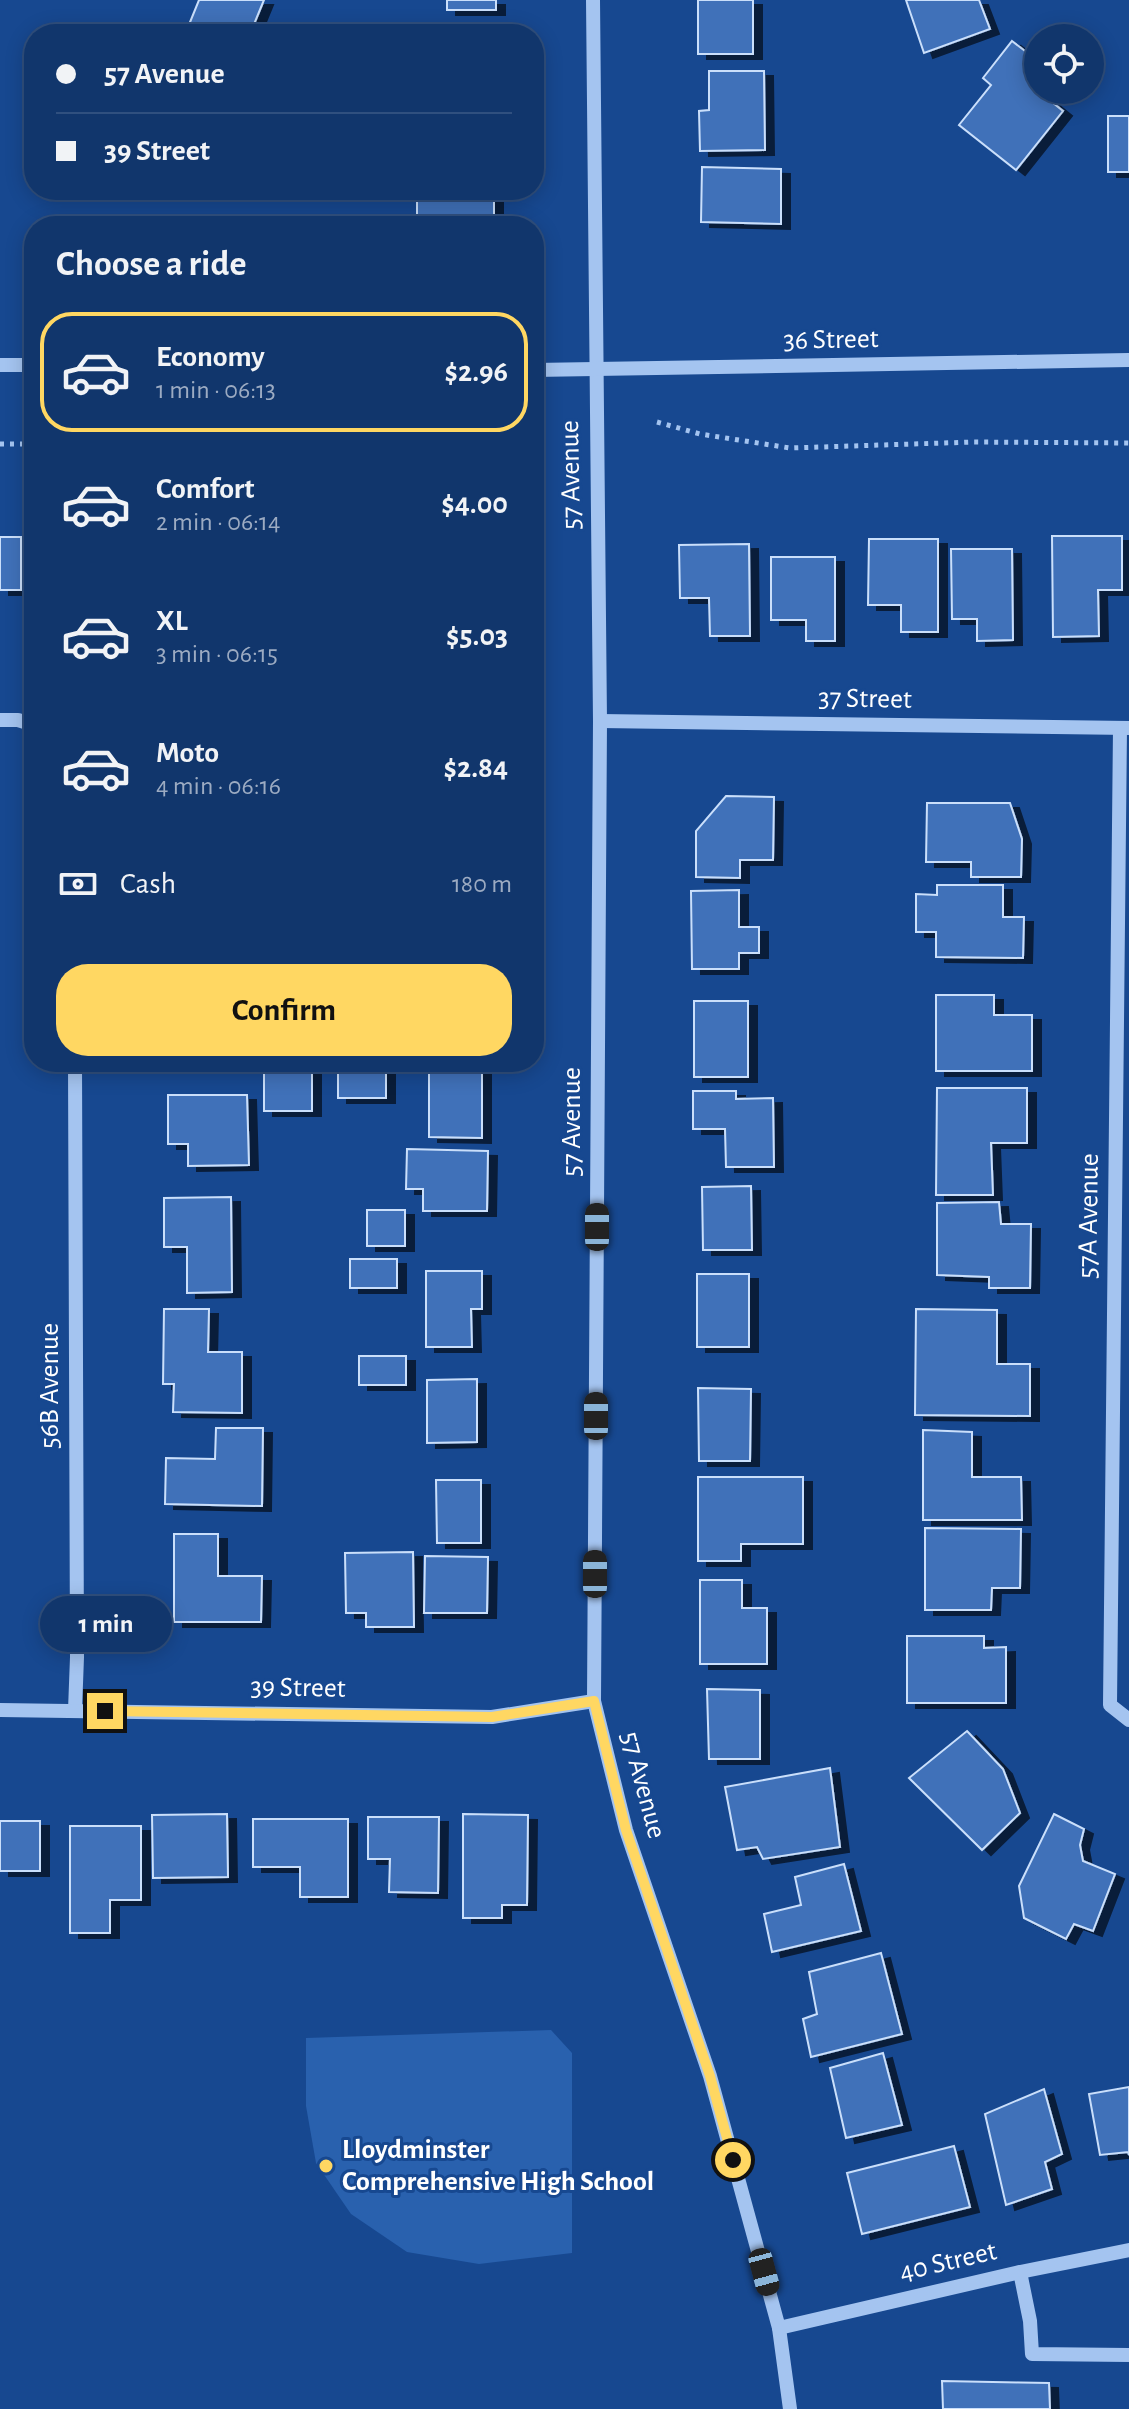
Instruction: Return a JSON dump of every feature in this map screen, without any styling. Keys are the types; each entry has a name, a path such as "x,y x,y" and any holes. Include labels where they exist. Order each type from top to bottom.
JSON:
{"street":[{"name":"57 Avenue","path":"593,0 600,721 594,1701 626,1830 710,2076 779,2328 790,2409"},
{"name":"36 Street","path":"544,370 1129,360"},
{"path":"0,365 24,365"},
{"path":"0,720 24,722"},
{"name":"37 Street","path":"600,721 1124,728"},
{"name":"57A Avenue","path":"1124,728 1110,1705 1129,1720"},
{"name":"56B Avenue","path":"75,1072 75,1710"},
{"name":"39 Street","path":"0,1710 492,1717 594,1701"},
{"name":"40 Street","path":"779,2328 1129,2250"},
{"path":"1020,2272 1030,2321 1032,2354 1129,2355"}],"path":[{"path":"657,422 700,434 790,448 974,442 1129,443"},
{"path":"0,444 24,444"}],"shaded area":[{"path":"551,2030 572,2053 572,2253 479,2264 407,2252 351,2214 316,2163 306,2106 306,2038"}],"building":[{"path":"199,0 264,0 254,24 189,24"},
{"path":"447,0 496,0 496,10 447,10"},
{"path":"698,0 753,0 753,54 698,54"},
{"path":"906,0 979,0 990,29 924,53"},
{"path":"1012,41 1024,50 1024,104 1054,104 1063,111 1016,170 959,125 991,85 983,78"},
{"path":"709,71 764,71 765,150 700,151 699,111 709,110"},
{"path":"1108,116 1129,116 1129,172 1108,172"},
{"path":"702,167 781,169 781,224 701,222"},
{"path":"417,200 494,200 494,216 417,216"},
{"path":"1052,536 1122,536 1122,590 1098,590 1099,636 1053,637"},
{"path":"0,537 21,537 21,590 0,590"},
{"path":"869,539 938,539 938,632 901,632 901,605 868,605"},
{"path":"749,544 750,636 710,636 709,598 680,598 679,545"},
{"path":"951,549 1012,549 1013,640 977,641 977,619 952,619"},
{"path":"771,557 835,557 835,641 806,641 806,620 771,620"},
{"path":"726,796 774,797 773,860 740,860 740,878 696,877 696,831"},
{"path":"927,803 1010,803 1022,839 1021,877 971,877 971,862 926,862"},
{"path":"937,885 1003,885 1003,917 1024,917 1023,958 936,957 936,932 916,932 916,894 937,895"},
{"path":"739,890 739,927 759,927 759,953 739,953 739,969 692,969 691,891"},
{"path":"936,995 994,995 994,1015 1032,1015 1032,1071 936,1071"},
{"path":"694,1001 748,1001 748,1077 694,1077"},
{"path":"264,1072 312,1072 312,1111 264,1111"},
{"path":"338,1072 386,1072 386,1098 338,1098"},
{"path":"429,1072 482,1072 482,1138 429,1137"},
{"path":"937,1088 1027,1088 1027,1143 991,1143 993,1195 936,1195"},
{"path":"693,1091 736,1091 736,1099 773,1098 774,1167 726,1167 725,1129 693,1129"},
{"path":"168,1095 247,1095 249,1165 188,1166 188,1144 168,1144"},
{"path":"407,1149 488,1151 487,1211 423,1211 423,1189 406,1189"},
{"path":"751,1186 752,1250 703,1250 702,1187"},
{"path":"231,1197 232,1292 187,1293 187,1247 164,1247 164,1198"},
{"path":"999,1202 1001,1224 1031,1224 1030,1288 989,1288 989,1277 937,1275 937,1203"},
{"path":"367,1210 405,1210 405,1246 367,1246"},
{"path":"350,1259 397,1259 397,1288 350,1288"},
{"path":"426,1271 482,1271 482,1309 471,1309 472,1347 426,1347"},
{"path":"697,1274 749,1274 749,1347 697,1347"},
{"path":"164,1309 209,1309 208,1352 242,1352 242,1413 173,1412 174,1384 163,1384"},
{"path":"916,1309 997,1310 997,1364 1030,1364 1030,1416 915,1415"},
{"path":"359,1356 406,1356 406,1385 359,1385"},
{"path":"477,1379 477,1442 427,1443 427,1380"},
{"path":"698,1388 751,1389 750,1461 699,1461"},
{"path":"216,1428 263,1428 262,1506 165,1504 166,1458 215,1459"},
{"path":"923,1430 972,1432 972,1477 1021,1477 1022,1520 923,1520"},
{"path":"698,1477 803,1477 803,1544 741,1544 741,1561 698,1561"},
{"path":"436,1480 481,1480 481,1543 437,1543"},
{"path":"925,1528 1021,1529 1020,1588 992,1588 991,1610 925,1610"},
{"path":"174,1534 218,1534 218,1576 262,1576 261,1622 174,1622"},
{"path":"413,1552 414,1627 366,1627 366,1613 346,1613 345,1553"},
{"path":"425,1556 488,1557 487,1613 424,1613"},
{"path":"700,1580 742,1580 742,1608 767,1608 767,1664 700,1664"},
{"path":"907,1636 984,1636 984,1648 1006,1647 1006,1703 907,1703"},
{"path":"707,1689 760,1690 760,1759 709,1759"},
{"path":"967,1731 1003,1769 1020,1813 982,1850 909,1778"},
{"path":"830,1768 840,1847 763,1859 757,1847 737,1850 725,1787"},
{"path":"227,1814 228,1877 153,1878 152,1815"},
{"path":"463,1814 528,1815 527,1905 502,1905 502,1918 463,1918"},
{"path":"1054,1814 1084,1829 1080,1845 1083,1861 1115,1874 1093,1931 1074,1924 1066,1939 1024,1918 1019,1886"},
{"path":"368,1817 439,1817 438,1893 389,1892 390,1859 368,1859"},
{"path":"253,1819 348,1819 348,1897 300,1897 300,1867 253,1867"},
{"path":"0,1821 40,1821 40,1871 0,1871"},
{"path":"70,1826 141,1826 141,1900 110,1900 110,1933 70,1933"},
{"path":"844,1864 861,1931 772,1952 764,1914 801,1905 795,1877"},
{"path":"881,1953 902,2034 811,2057 803,2019 817,2014 809,1972"},
{"path":"883,2053 902,2125 846,2138 830,2068"},
{"path":"1129,2087 1129,2155 1128,2152 1100,2155 1089,2094"},
{"path":"1044,2089 1062,2154 1045,2162 1052,2189 1006,2205 985,2114"},
{"path":"954,2146 970,2207 862,2234 847,2173"},
{"path":"942,2381 1049,2383 1050,2409 943,2409"}],"place":[{"name":"Lloydminster Comprehensive High School","path":"326,2166"}],"route":[{"path":"105,1711 492,1717 594,1701 626,1830 710,2076 733,2160"}]}
